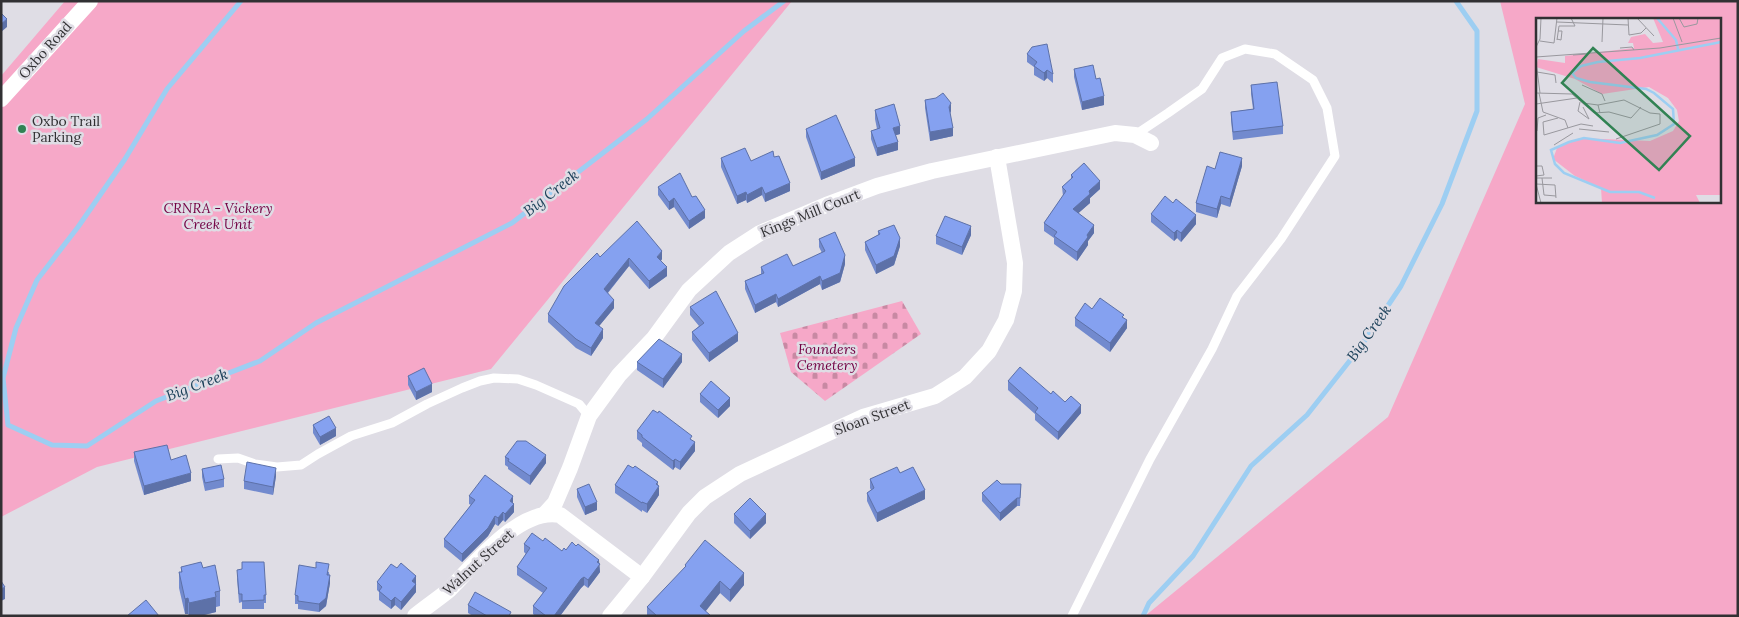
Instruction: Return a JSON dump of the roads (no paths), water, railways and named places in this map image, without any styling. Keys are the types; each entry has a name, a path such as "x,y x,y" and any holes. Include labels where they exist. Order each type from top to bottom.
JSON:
{"street":[{"name":"Oxbo Road","path":"1,99 90,1"},
{"name":"Kings Mill Court","path":"546,514 555,503 559,494 589,416 619,375 654,338 689,290 729,252 760,233 826,205 877,186 932,171 1115,133 1135,135 1151,143"},
{"name":"Sloan Street","path":"610,616 642,577 689,513 722,484 863,417 935,396 965,377 989,351 1006,320 1014,292 1015,263 997,157"},
{"path":"546,514 560,515 642,577"},
{"name":"Walnut Street","path":"415,616 447,591 499,540 521,524 546,514"}],"lane":[{"path":"1072,616 1150,459 1212,349 1237,296 1281,239 1335,156 1327,108 1312,80 1275,54 1245,49 1222,58 1202,89 1135,135"},
{"path":"218,458 238,458 255,464 277,466 302,465 351,436 392,423 462,388 494,378 518,379 536,385 579,404 589,416"}],"waterway":[{"name":"Big Creek","path":"241,1 167,89 125,159 78,227 37,280 16,328 3,378 8,425 52,445 87,446 156,401 260,361 316,323 512,223 647,119 744,31 784,1"},
{"name":"Big Creek","path":"1143,616 1149,603 1193,556 1251,466 1307,415 1359,349 1401,286 1442,204 1477,111 1477,31 1456,1"}],"place":[{"name":"Oxbo Trail Parking","path":"22,129"}],"park label":[{"name":"CRNRA - Vickery Creek Unit","path":"218,216"},
{"name":"Founders Cemetery","path":"827,358"}]}
